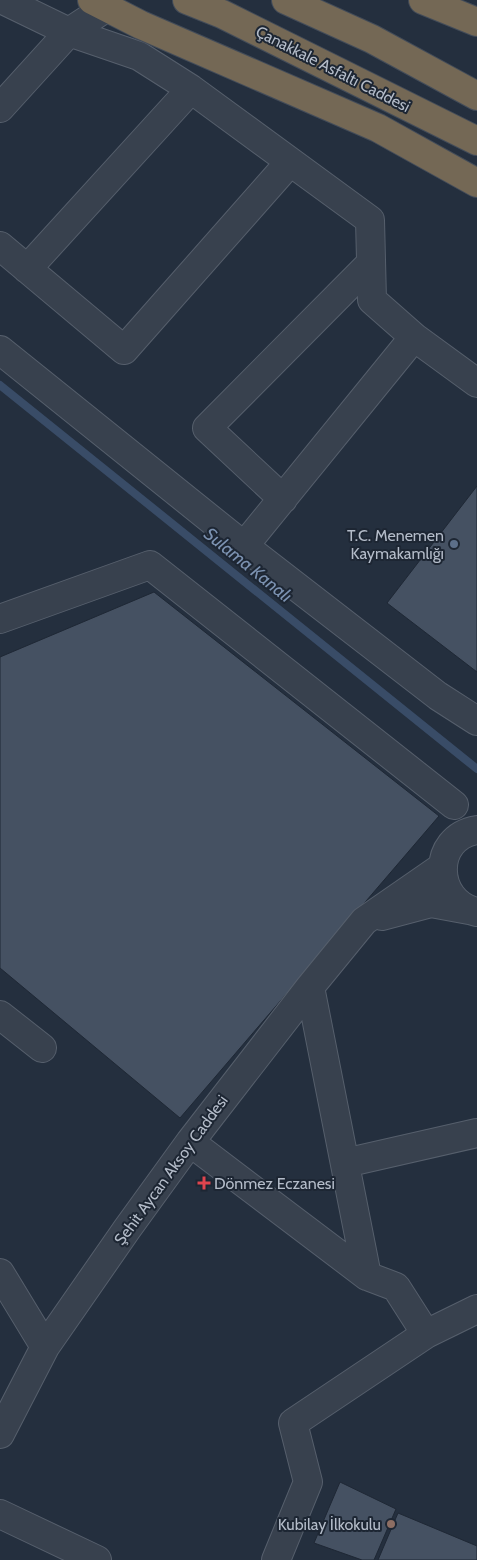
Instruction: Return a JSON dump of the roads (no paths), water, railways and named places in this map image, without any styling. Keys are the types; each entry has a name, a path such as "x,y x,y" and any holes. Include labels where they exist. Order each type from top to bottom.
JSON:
{"highway":[{"name":"Çanakkale Asfaltı Caddesi","path":"188,0 222,14 477,141"},
{"path":"286,0 372,39 477,96"},
{"path":"423,0 477,22"},
{"path":"99,3 141,25 378,128 477,183"}],"street":[{"path":"2,0 69,32 139,56 191,90 370,220 372,300 414,337 477,383"},
{"path":"0,108 69,32 99,3"},
{"path":"27,269 191,90"},
{"path":"0,246 124,350 290,162"},
{"path":"283,499 206,428 371,263"},
{"path":"244,546 414,337"},
{"path":"0,350 244,546 438,696 477,721"},
{"path":"0,620 150,565 454,805"},
{"path":"473,911 457,903 448,893 443,880 442,867 445,854 452,844 462,835 477,830"},
{"name":"Şehit Aycan Aksoy Caddesi","path":"0,1434 45,1347 190,1142 310,987 364,921 442,867"},
{"path":"364,921 431,903 473,911"},
{"path":"310,987 368,1276"},
{"path":"0,1015 42,1048"},
{"path":"345,1163 477,1133"},
{"path":"190,1142 368,1276 396,1287 426,1334"},
{"path":"0,1273 45,1347"},
{"path":"276,1560 308,1482 293,1423 426,1334 477,1309"},
{"path":"0,1514 97,1560"}],"waterway":[{"name":"Sulama Kanalı","path":"0,385 477,769"}],"place":[{"name":"T.C. Menemen Kaymakamlığı","path":"454,544"},
{"name":"Dönmez Eczanesi","path":"204,1183"},
{"name":"Kubilay İlkokulu","path":"391,1524"}]}
